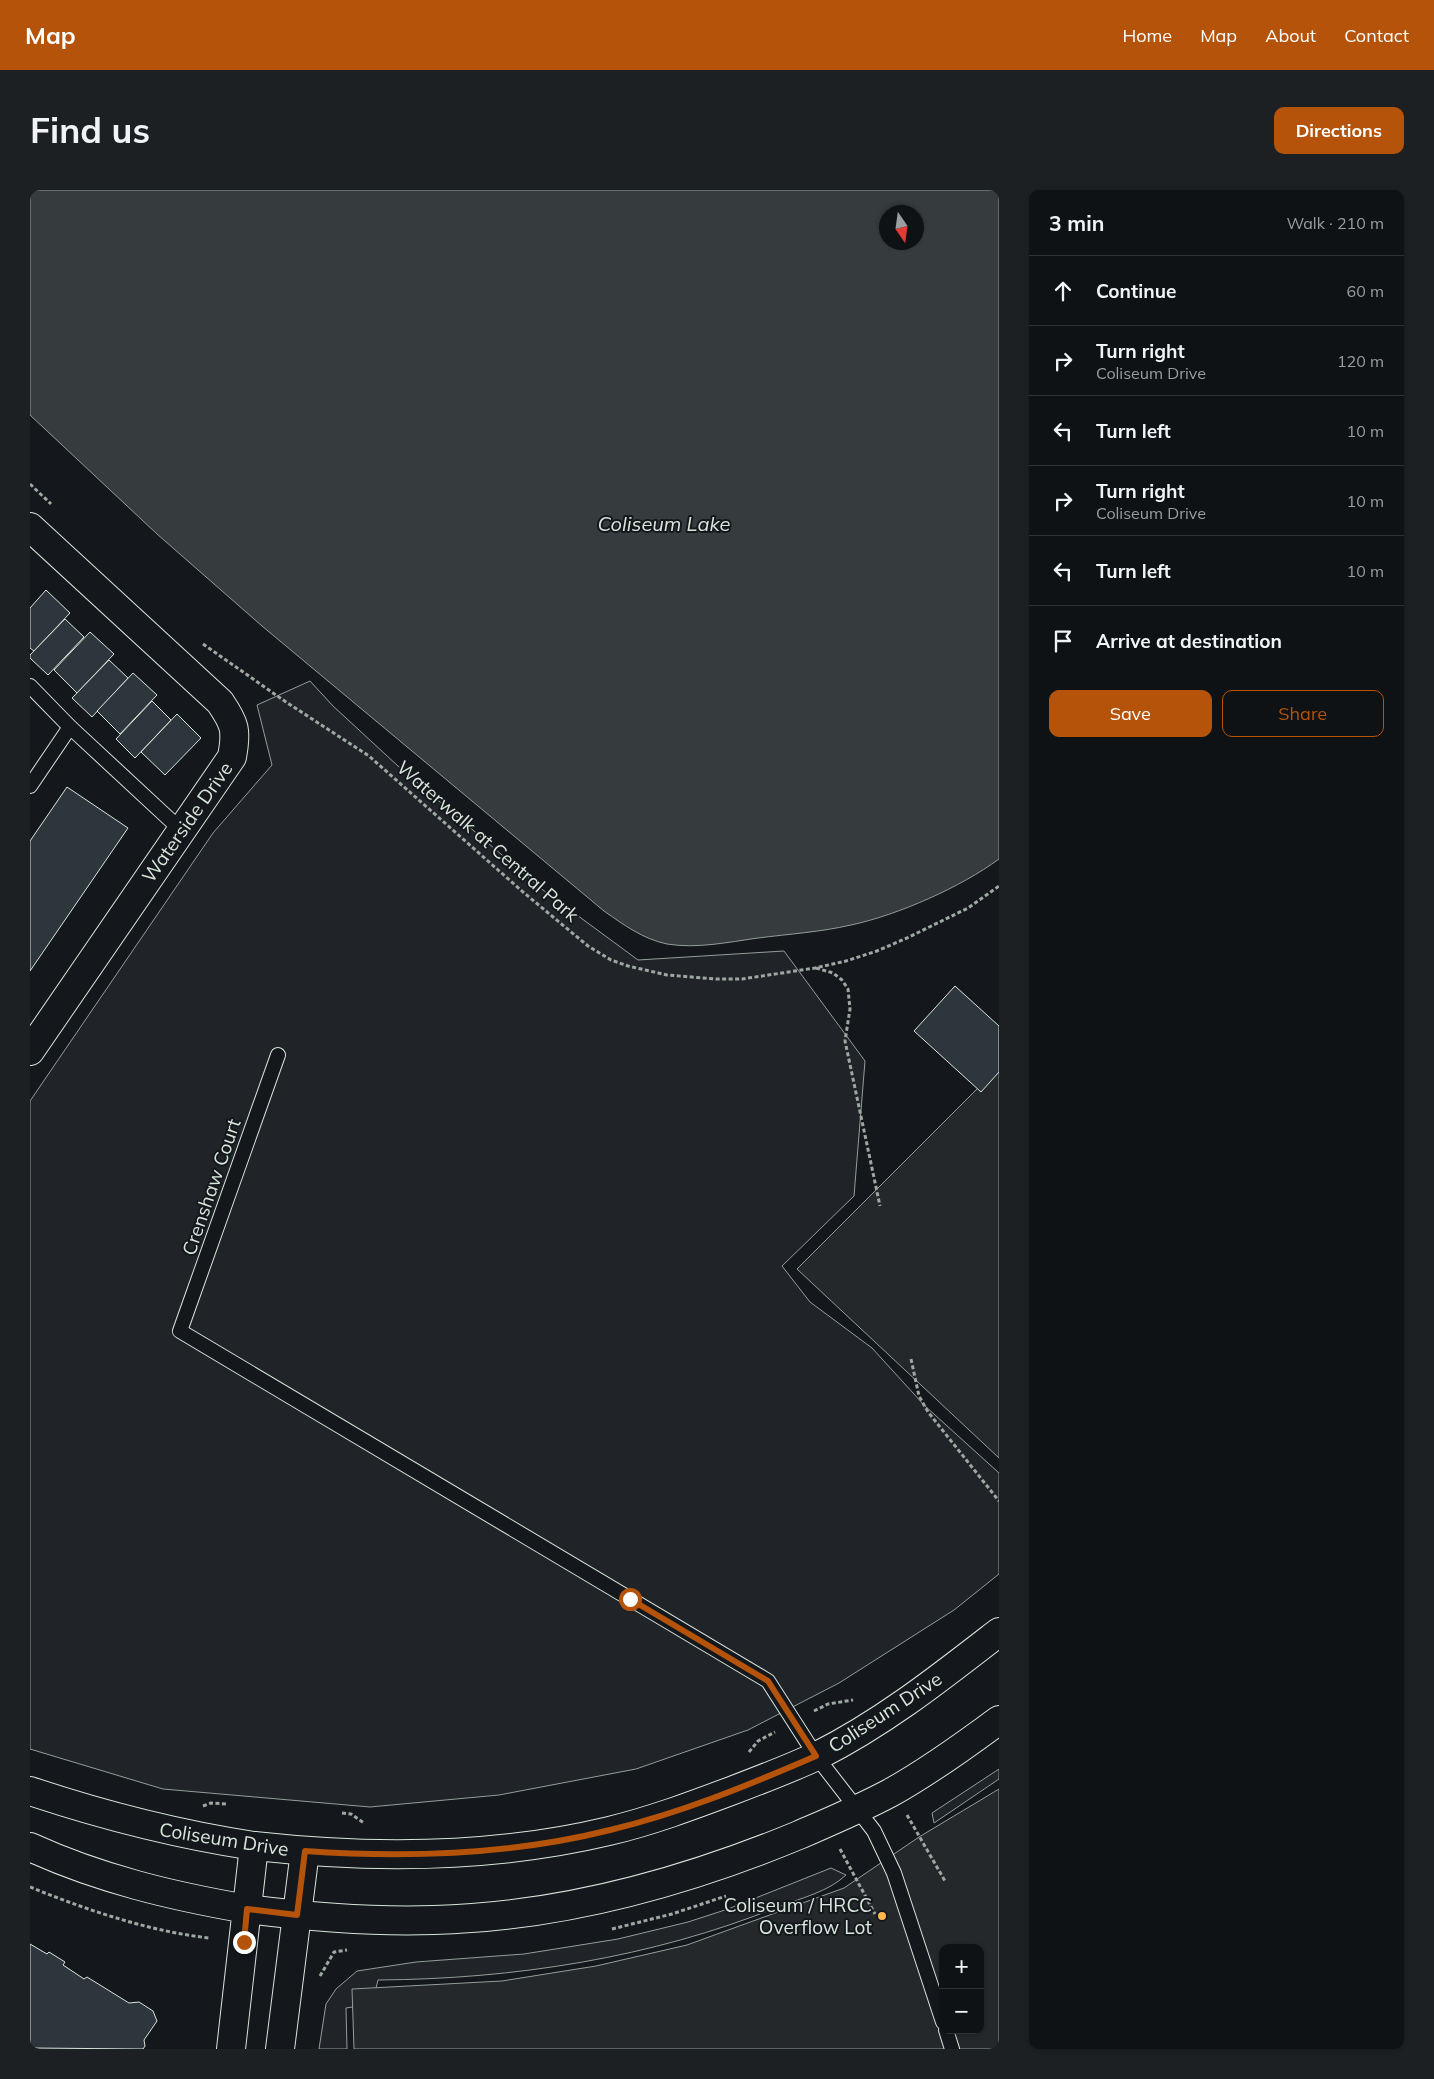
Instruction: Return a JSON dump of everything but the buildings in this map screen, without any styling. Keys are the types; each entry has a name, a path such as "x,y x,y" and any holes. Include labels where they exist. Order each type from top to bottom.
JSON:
{"street":[{"name":"Waterside Drive","path":"30,1051 232,757 236,736 232,719 220,702 202,684 33,536"},
{"name":"Coliseum Drive","path":"30,1791 115,1818 168,1831 254,1846 339,1854 438,1854 522,1847 609,1831 676,1812 816,1756 850,1737 924,1690 999,1632"},
{"path":"30,1848 115,1880 176,1896 247,1909 336,1919 435,1920 546,1910 654,1887 759,1852 858,1809 891,1792 951,1755 999,1720"},
{"path":"231,2049 254,1846"},
{"path":"280,2049 305,1851"}],"lane":[{"path":"30,686 70,727 181,830"},
{"path":"30,786 70,727"},
{"name":"Crenshaw Court","path":"278,1055 180,1331 768,1681 794,1721"},
{"path":"794,1721 816,1756 874,1831 894,1872 939,2010"},
{"path":"947,2034 952,2049"}],"path":[{"path":"30,484 58,511"},
{"name":"Waterwalk at Central Park","path":"199,640 286,702 368,756 588,946 611,960 668,976 691,979 742,979 815,968 869,954 914,934 968,908 999,886"},
{"path":"815,968 833,973 842,980 848,989 850,1009 845,1042 880,1206"},
{"path":"912,1359 919,1396 928,1412 999,1501"},
{"path":"748,1752 758,1741 828,1704 856,1699"},
{"path":"914,1809 906,1814 945,1881"},
{"path":"342,1813 351,1814 365,1824"},
{"path":"30,1887 70,1903 137,1923 182,1935 209,1938"}],"shaded area":[{"path":"310,681 333,706 398,766 543,890 638,960 784,951 865,1061 854,1196 782,1266 810,1302 872,1348 924,1405 999,1473 999,1574 954,1610 839,1683 748,1730 636,1769 499,1795 370,1807 163,1789 30,1749 30,1101 213,833 272,765 257,705"},
{"path":"999,1067 999,1458 797,1269"},
{"path":"999,1769 999,1779 934,1823 932,1813"},
{"name":"Coliseum / HRCC Overflow Lot","path":"999,1789 999,2049 354,2049 352,1989 502,1981 596,1966 687,1945 844,1888 919,1837"},
{"path":"831,1868 846,1875 831,1886 814,1894 730,1925 681,1940 581,1962 531,1970 429,1979 378,1980 372,2004 346,2008 347,2049 319,2049 326,2004 336,1989 357,1971 416,1962 524,1954 618,1939 688,1922 728,1909"}],"water":[{"name":"Coliseum Lake","path":"30,190 999,190 999,859 966,880 928,899 889,914 851,925 724,943 690,946 667,944 642,935 604,911 262,626 157,534 30,415"}],"place":[{"name":"Coliseum / HRCC Overflow Lot","path":"882,1916"}],"route":[{"path":"244,1942 247,1909 297,1915 305,1851 339,1854 438,1854 522,1847 609,1831 676,1812 816,1756 768,1681 630,1599"}]}
